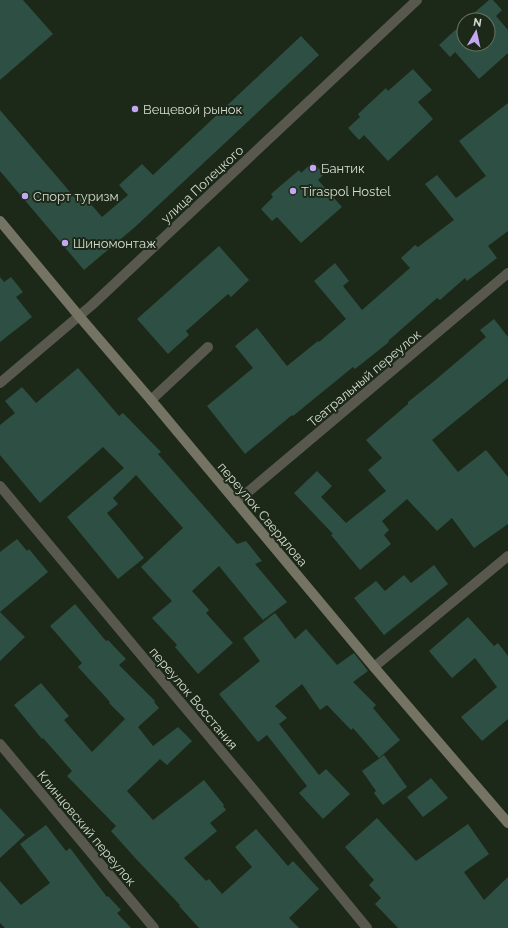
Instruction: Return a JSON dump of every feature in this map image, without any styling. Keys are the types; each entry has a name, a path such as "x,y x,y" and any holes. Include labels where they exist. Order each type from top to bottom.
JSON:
{"main road":[{"name":"переулок Свердлова","path":"0,221 374,667 508,823"}],"street":[{"name":"улица Полецкого","path":"0,383 79,316 417,0"},
{"name":"Театральный переулок","path":"236,502 508,274"},
{"path":"151,400 208,347"},
{"name":"переулок Восстания","path":"0,486 368,928"},
{"path":"374,667 508,556"},
{"name":"Клинцовский переулок","path":"0,744 154,928"}],"building":[{"path":"0,0 23,0 53,34 0,80"},
{"path":"489,0 493,0 502,10 496,16 496,12 475,12"},
{"path":"496,16 508,30 508,53 479,79 455,52 450,57 439,45 456,29 456,52 496,52"},
{"path":"301,36 319,55 135,227 84,270 0,171 0,110 76,199 82,194 102,217 128,195 119,185 142,164 153,175"},
{"path":"413,69 432,90 418,102 433,119 388,161 364,135 359,140 348,128 360,117 358,114 386,88 388,91"},
{"path":"508,103 508,231 488,246 497,258 467,281 465,278 440,300 437,298 388,341 389,342 355,369 353,367 245,454 207,406 253,368 235,346 257,328 287,366 346,319 314,281 335,263 349,281 343,286 362,310 410,268 401,258 415,245 418,247 454,220 425,184 437,175 456,198 486,176 459,141"},
{"path":"313,162 324,174 318,180 342,207 301,243 277,217 272,221 261,209 273,197 271,194 299,170 301,173"},
{"path":"219,246 249,280 231,297 228,294 186,331 189,335 168,354 137,319"},
{"path":"0,277 4,282 11,277 23,292 16,297 32,317 0,342"},
{"path":"494,319 508,337 508,378 432,440 458,472 486,450 508,477 508,524 474,548 452,518 437,531 407,499 382,521 389,530 384,535 391,544 360,570 331,535 333,534 294,493 317,471 332,486 321,497 346,523 386,491 368,470 382,458 366,440 408,404 408,402 486,337 480,330"},
{"path":"78,368 119,416 123,413 161,452 158,454 237,544 246,541 262,561 255,564 287,602 263,620 219,566 192,591 209,610 206,613 233,643 198,674 175,647 177,645 152,618 172,601 141,567 183,528 136,475 113,498 118,504 107,513 144,558 118,579 67,517 124,468 103,447 40,503 0,455 0,425 15,413 5,401 22,387 36,403"},
{"path":"17,539 27,551 29,549 48,572 0,612 0,552"},
{"path":"434,565 448,584 384,635 354,598 376,581 385,591 404,575 411,583"},
{"path":"75,604 106,641 108,640 126,659 119,665 155,701 154,702 159,708 138,727 153,746 178,727 192,741 167,765 160,759 127,791 153,820 204,780 224,805 223,806 226,810 210,823 217,831 184,858 206,881 209,879 222,894 252,867 235,847 256,829 288,866 293,861 319,889 289,918 299,928 199,928 179,906 180,905 111,831 116,826 67,776 72,771 43,738 42,739 14,705 41,683 69,716 64,720 92,752 125,719 78,667 82,663 50,626"},
{"path":"0,612 25,637 0,661"},
{"path":"275,613 295,639 306,629 337,665 354,653 368,671 353,682 376,705 373,708 400,740 379,758 353,728 351,730 327,705 320,710 302,684 275,706 287,718 279,724 319,775 326,769 350,794 323,819 299,793 307,786 267,735 258,742 219,694 260,661 243,638"},
{"path":"468,617 494,646 498,643 508,656 508,719 482,741 461,717 497,687 475,658 452,678 429,651"},
{"path":"384,755 407,787 383,805 374,793 376,791 362,771"},
{"path":"431,778 448,798 423,817 407,797"},
{"path":"0,808 25,835 0,858"},
{"path":"377,818 416,861 468,824 489,854 464,872 484,900 508,877 508,928 398,928 375,904 381,898 369,885 374,880 345,847"},
{"path":"46,825 66,851 70,848 107,897 108,896 121,910 117,913 131,928 5,928 0,923 0,881 21,905 50,883 20,844"}],"place":[{"name":"Вещевой рынок","path":"135,109"},
{"name":"Бантик","path":"313,168"},
{"name":"Tiraspol Hostel","path":"293,191"},
{"name":"Спорт туризм","path":"25,196"},
{"name":"Шиномонтаж","path":"65,243"}]}
